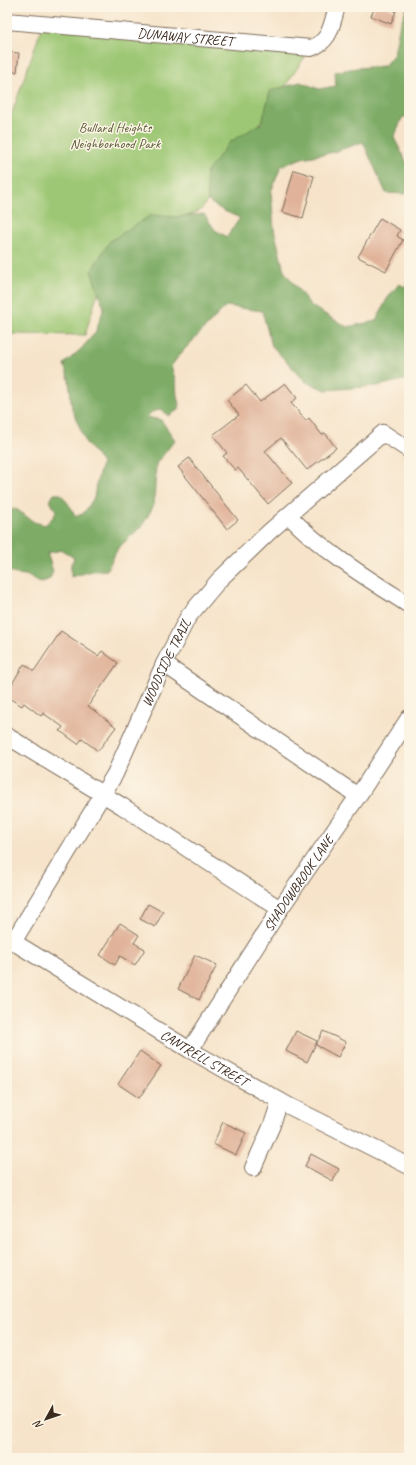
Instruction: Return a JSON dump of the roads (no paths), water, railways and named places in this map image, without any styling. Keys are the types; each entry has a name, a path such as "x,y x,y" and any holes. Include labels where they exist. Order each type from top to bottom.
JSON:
{"street":[{"name":"DUNAWAY STREET","path":"7,21 311,48 318,46 328,37 337,7"},
{"name":"WOODSIDE TRAIL","path":"10,940 104,795 115,774 164,664 188,617 219,580 269,532 383,432 409,450"},
{"path":"289,516 340,561 409,605"},
{"path":"164,664 358,796"},
{"name":"SHADOWBROOK LANE","path":"190,1050 280,909 358,796 409,718"},
{"path":"7,736 104,795 280,909"},
{"name":"CANTRELL STREET","path":"10,940 190,1050 280,1101 409,1166"},
{"path":"253,1168 272,1125 280,1101"}],"park label":[{"name":"Bullard Heights Neighborhood Park","path":"115,136"}]}
